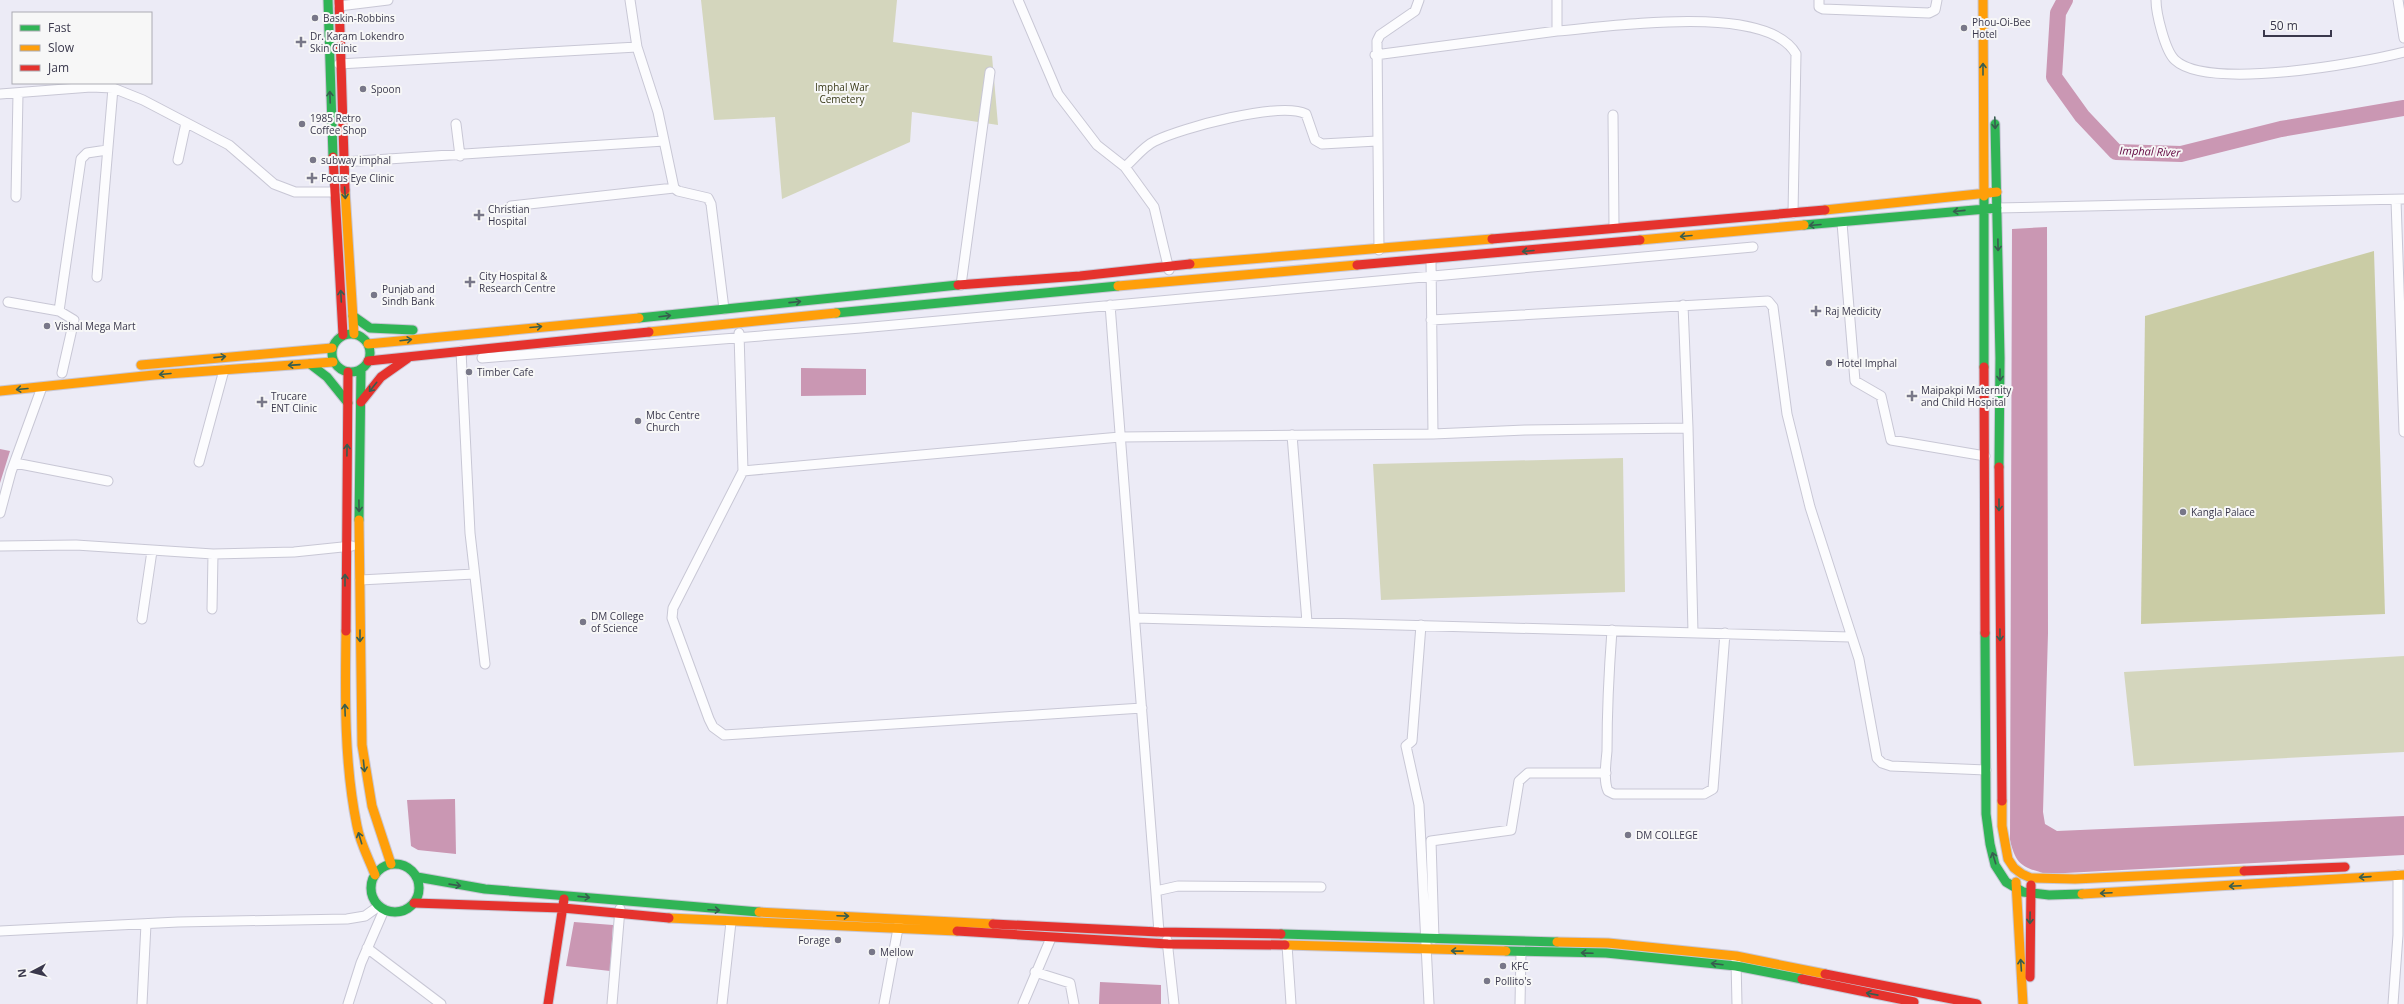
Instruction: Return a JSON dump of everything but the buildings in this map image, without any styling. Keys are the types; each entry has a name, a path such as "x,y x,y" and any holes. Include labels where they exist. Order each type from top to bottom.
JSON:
{"main road":[{"path":"328,0 335,192 343,335"},
{"path":"1983,0 1985,209 1986,814 1994,860 2001,876 2016,890 2030,893 2143,891 2401,875"},
{"path":"339,3 339,64 343,162 354,334"},
{"path":"1994,114 1997,192 2002,826 2004,848 2016,871 2023,1004"},
{"path":"368,344 458,334 656,317 962,284 1080,276 1168,266 1379,250 1614,227 1793,213 1984,192 1997,192"},
{"path":"368,361 410,356 461,355 963,300 1431,260 1997,208"},
{"path":"1542,234 1544,249"},
{"path":"353,316 363,324 380,330 429,330 458,334"},
{"path":"354,334 368,344 370,350 368,361 361,369 348,372 337,367 333,362 332,348 334,342 343,335 354,334"},
{"path":"133,366 332,348"},
{"path":"361,402 381,377 410,356"},
{"path":"0,391 224,370 333,362"},
{"path":"310,364 327,377 348,403"},
{"path":"361,369 360,709 365,776 376,828 391,864"},
{"path":"348,372 345,546 345,710 351,790 357,828 375,875"},
{"path":"414,903 419,887 417,877 410,869 401,865 391,864 381,868 371,883 371,893 381,908 400,912 414,903 563,908 620,915 731,922 898,928 1168,944 1288,945 1426,950 1606,953 1736,966 1924,1004"},
{"path":"2016,871 2032,879 2075,879 2358,867"},
{"path":"417,877 465,886 757,912 900,918 1163,933 1287,934 1608,943 1736,956 1977,1004"},
{"path":"2030,1004 2030,893 2032,879"},
{"path":"548,1004 564,895"},
{"path":"1606,953 1608,943"}],"street":[{"path":"339,3 388,0"},
{"path":"630,0 638,46 658,112 674,188"},
{"path":"1018,0 1058,94 1097,145 1125,167 1154,207 1171,282"},
{"path":"1379,250 1375,55 1378,38 1415,11 1419,0"},
{"path":"1557,31 1558,0"},
{"path":"1819,0 1819,7 1823,9 1930,13 1935,10 1937,0"},
{"path":"2156,0 2156,9 2164,37 2174,60 2190,68 2212,73 2274,72 2373,60 2404,52"},
{"path":"2398,0 2404,38"},
{"path":"1375,55 1557,31 1681,21 1711,21 1745,26 1784,39 1796,54 1793,213"},
{"path":"339,64 638,46"},
{"path":"962,284 990,72"},
{"path":"0,94 18,94 91,86 113,88 143,100 229,145 274,184 295,192 335,192"},
{"path":"97,277 113,88"},
{"path":"16,197 18,94"},
{"path":"1125,167 1153,142 1205,125 1258,112 1276,110 1303,113 1307,116 1316,140 1322,144 1377,141"},
{"path":"1613,115 1614,227"},
{"path":"178,160 186,123"},
{"path":"456,124 460,156"},
{"path":"343,162 460,156 664,141"},
{"path":"59,311 81,159 87,153 107,150"},
{"path":"511,206 674,188 678,191 708,198 711,204 724,309"},
{"path":"1997,208 2400,199 2404,432"},
{"path":"1842,223 1855,381 1881,396 1892,440 1985,456"},
{"path":"485,664 474,574 466,472 461,355 739,338 1753,247"},
{"path":"1431,260 1433,434"},
{"path":"1431,320 1768,301 1773,307 1787,414 1810,507 1864,678 1874,751 1877,758 1882,763 1891,766 1986,770"},
{"path":"8,302 59,311 72,317 75,322 62,373"},
{"path":"1110,304 1156,891 1163,933 1168,944 1174,1004"},
{"path":"1683,305 1688,428 1693,632"},
{"path":"738,324 743,471 676,600 672,614 708,719 718,732 724,735 766,733 1142,708"},
{"path":"199,462 224,370"},
{"path":"0,513 15,463 42,387"},
{"path":"743,471 1120,436 1433,434 1525,430 1688,428"},
{"path":"1292,435 1307,622"},
{"path":"15,463 108,481"},
{"path":"0,546 76,545 213,554 294,552 360,545"},
{"path":"142,619 152,551"},
{"path":"212,609 213,554"},
{"path":"360,580 474,574"},
{"path":"1135,618 1850,637"},
{"path":"1422,625 1412,741 1406,746 1419,805 1429,938"},
{"path":"1612,630 1607,701 1606,773 1608,791 1614,794 1704,794 1713,789 1725,633"},
{"path":"1429,1004 1426,950 1429,938 1431,841 1436,839 1500,833 1510,830 1513,826 1517,787 1523,776 1528,773 1606,773"},
{"path":"2393,1004 2400,975 2398,936 2401,875"},
{"path":"1156,891 1178,886 1321,887"},
{"path":"612,1004 621,901"},
{"path":"0,931 146,924 346,919 365,916 381,908"},
{"path":"348,1004 381,908"},
{"path":"884,1004 900,918"},
{"path":"722,1004 731,922"},
{"path":"142,1004 146,924"},
{"path":"1023,1004 1035,972 1051,938"},
{"path":"1288,945 1291,1004"},
{"path":"367,948 441,1004"},
{"path":"1520,1004 1521,952"},
{"path":"1736,956 1737,1004"},
{"path":"1035,972 1070,983 1074,1004"}],"green space":[{"name":"Imphal War Cemetery","path":"701,0 897,0 893,42 992,56 998,125 912,112 910,142 782,199 775,117 714,120"},
{"path":"2374,251 2385,614 2141,624 2145,316"},
{"path":"1623,458 1625,592 1381,600 1373,464"},
{"path":"2404,656 2404,752 2134,766 2124,672"}],"shaded area":[{"path":"2047,227 2048,633 2043,812 2045,824 2057,831 2404,816 2404,855 2046,874 2026,867 2015,855 2010,840 2012,229"},
{"path":"801,368 866,369 866,395 801,396"},
{"path":"0,449 10,451 0,483"},
{"path":"455,799 456,854 418,850 411,846 407,800"},
{"path":"574,922 613,925 610,971 566,966"},
{"path":"1100,982 1161,985 1161,1004 1099,1004"}],"waterway":[{"name":"Imphal River","path":"2065,0 2058,13 2054,77 2082,116 2116,152 2181,154 2281,129 2404,108"}],"traffic: fast":[{"path":"328,0 333,157"},
{"path":"1995,124 2000,358 1999,467"},
{"path":"1984,196 1984,367"},
{"path":"1804,225 1997,208"},
{"path":"639,318 958,285"},
{"path":"836,313 1118,286"},
{"path":"353,316 370,328 413,330"},
{"path":"347,334 355,334 365,339 369,346 370,353 369,360 365,367 355,372 347,372 337,367 335,364 332,357 332,349 337,339 340,337 347,334"},
{"path":"310,364 327,377 348,403"},
{"path":"359,520 361,369"},
{"path":"1985,633 1986,814 1990,844 1995,865 2006,882 2023,892 2049,895 2082,894"},
{"path":"390,864 400,864 412,871 419,883 419,888 419,893 412,905 400,912 390,912 382,908 375,901 371,893 371,883 375,875 382,868 390,864"},
{"path":"417,877 485,889 759,912"},
{"path":"1281,934 1557,942"},
{"path":"1506,951 1606,953 1736,966 1802,979"}],"traffic: slow":[{"path":"1983,0 1984,196"},
{"path":"345,190 354,334"},
{"path":"1825,210 1997,192"},
{"path":"1640,240 1804,225"},
{"path":"1190,264 1492,239"},
{"path":"1118,286 1357,265"},
{"path":"649,332 836,313"},
{"path":"368,344 639,318"},
{"path":"141,365 332,348"},
{"path":"0,391 154,375 333,362"},
{"path":"359,520 362,745 372,806 391,864"},
{"path":"346,631 346,729 350,778 358,832 375,875"},
{"path":"2002,801 2002,826 2008,859 2014,868 2031,878 2075,879 2244,871"},
{"path":"2082,894 2404,875"},
{"path":"2016,882 2023,1004"},
{"path":"759,912 993,924"},
{"path":"669,918 957,931"},
{"path":"1557,942 1608,943 1736,956 1825,974"},
{"path":"1285,945 1506,951"}],"traffic: jam":[{"path":"339,0 345,190"},
{"path":"333,157 343,335"},
{"path":"1492,239 1825,210"},
{"path":"1357,265 1640,240"},
{"path":"958,285 1080,276 1190,264"},
{"path":"368,361 649,332"},
{"path":"361,402 381,377 408,358"},
{"path":"1984,367 1985,633"},
{"path":"346,631 348,372"},
{"path":"1999,467 2002,801"},
{"path":"2244,871 2345,867"},
{"path":"2030,977 2031,885"},
{"path":"548,1004 564,899"},
{"path":"414,903 563,908 669,918"},
{"path":"993,924 1159,932 1281,934"},
{"path":"957,931 1168,944 1285,945"},
{"path":"1825,974 1977,1004"},
{"path":"1802,979 1914,1002"}],"place":[{"name":"Baskin-Robbins","path":"315,18"},
{"name":"Phou-Oi-Bee Hotel","path":"1964,28"},
{"name":"Dr. Karam Lokendro Skin Clinic","path":"301,42"},
{"name":"Spoon","path":"363,89"},
{"name":"1985 Retro Coffee Shop","path":"302,124"},
{"name":"subway imphal","path":"313,160"},
{"name":"Focus Eye Clinic","path":"312,178"},
{"name":"Christian Hospital","path":"479,215"},
{"name":"City Hospital & Research Centre","path":"470,282"},
{"name":"Punjab and Sindh Bank","path":"374,295"},
{"name":"Raj Medicity","path":"1816,311"},
{"name":"Vishal Mega Mart","path":"47,326"},
{"name":"Hotel Imphal","path":"1829,363"},
{"name":"Timber Cafe","path":"469,372"},
{"name":"Maipakpi Maternity and Child Hospital","path":"1912,396"},
{"name":"Trucare ENT Clinic","path":"262,402"},
{"name":"Mbc Centre Church","path":"638,421"},
{"name":"Kangla Palace","path":"2183,512"},
{"name":"DM College of Science","path":"583,622"},
{"name":"DM COLLEGE","path":"1628,835"},
{"name":"Forage","path":"838,940"},
{"name":"Mellow","path":"872,952"},
{"name":"KFC","path":"1503,966"},
{"name":"Pollito's","path":"1487,981"}]}
